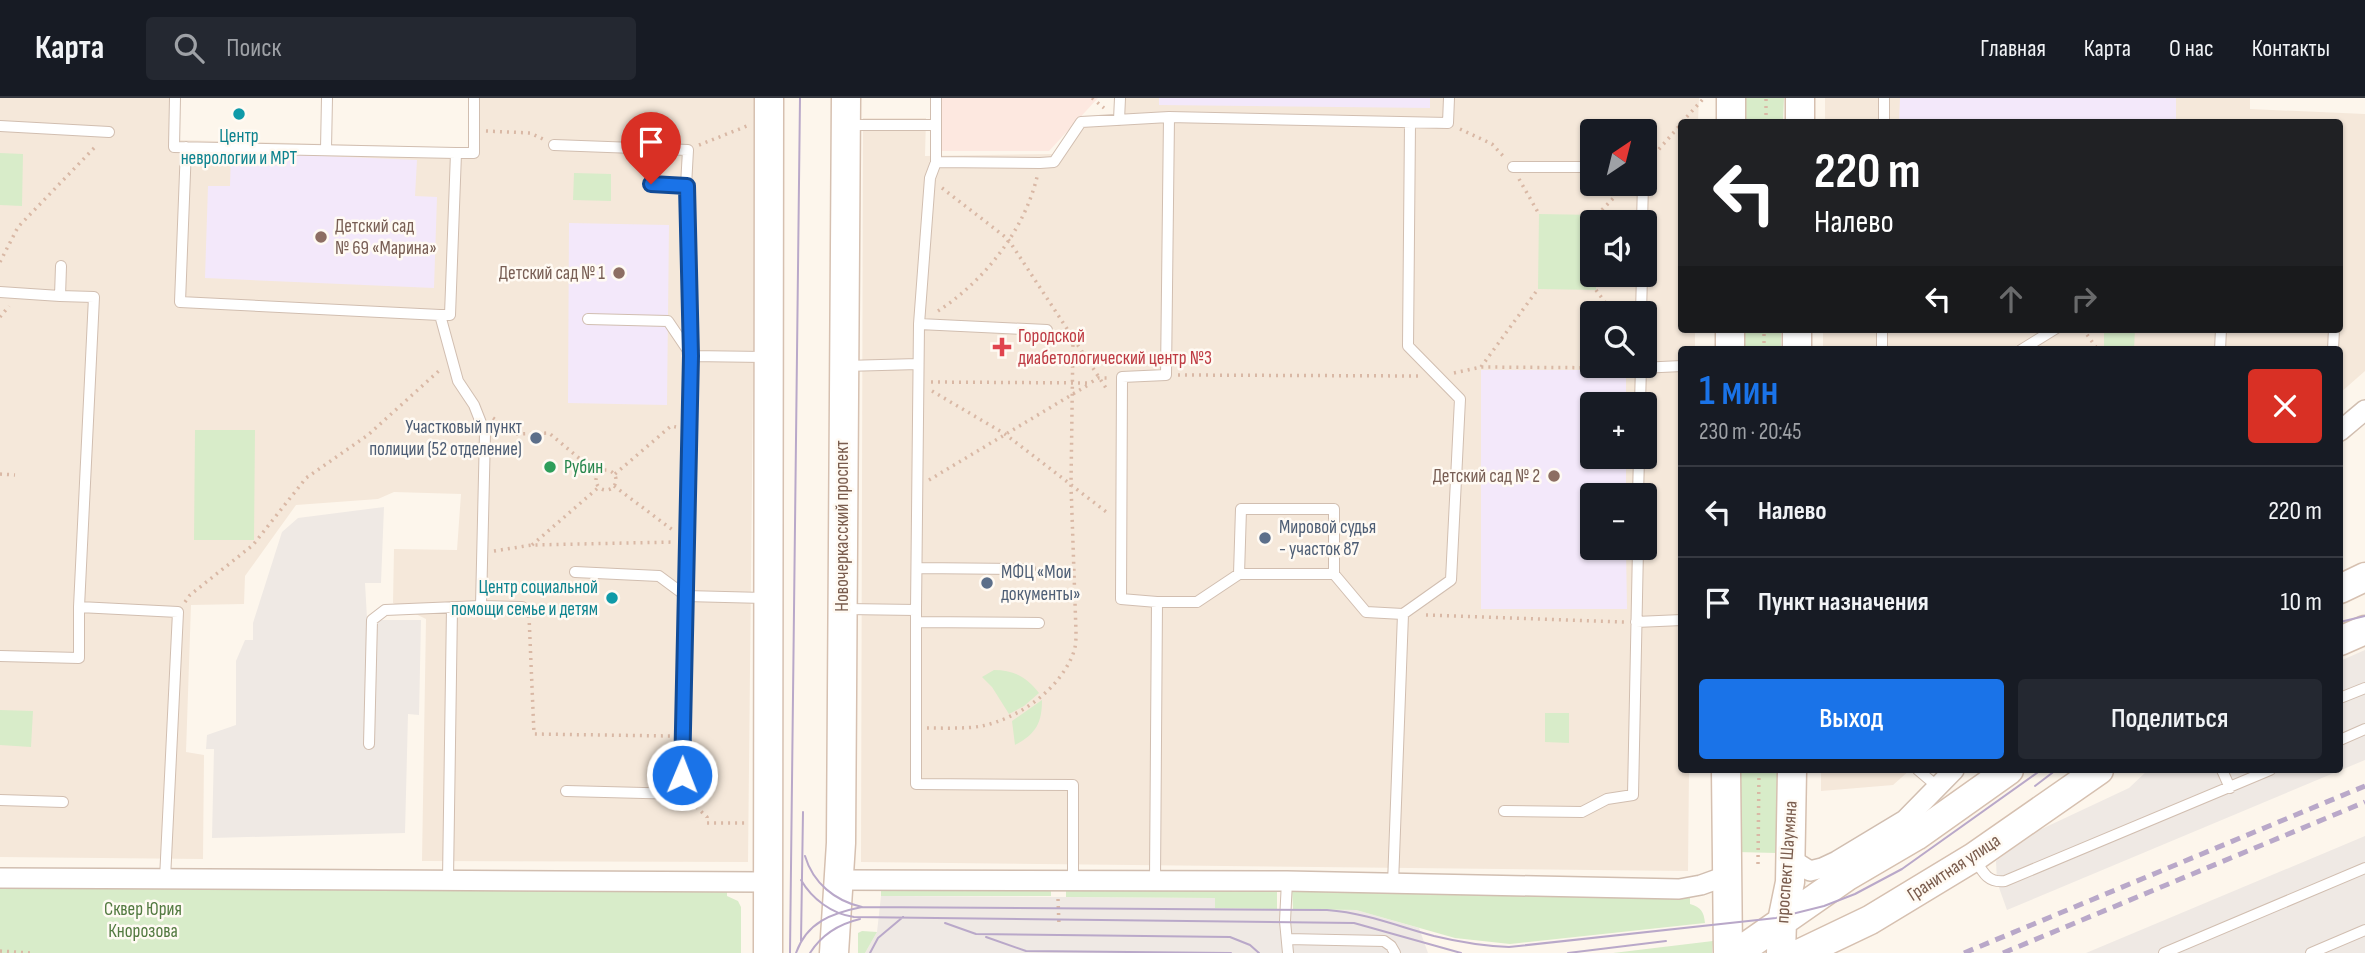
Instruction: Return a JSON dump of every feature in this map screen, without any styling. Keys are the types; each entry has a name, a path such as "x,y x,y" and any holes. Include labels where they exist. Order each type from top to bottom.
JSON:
{"main road":[{"path":"768,953 769,98"},
{"path":"1731,98 1731,119"},
{"path":"1800,98 1800,119"},
{"name":"Новочеркасский проспект","path":"834,953 841,843 846,112"},
{"path":"2343,588 2365,578"},
{"path":"2343,640 2365,630"},
{"path":"1726,773 1728,953"},
{"name":"проспект Шаумяна","path":"1781,953 1782,921 1790,883 1792,773"},
{"path":"1754,949 1782,921 1911,828 2004,773"},
{"name":"Гранитная улица","path":"1801,953 1870,920 1974,857 2095,773"},
{"name":"проспект Шаумяна","path":"1726,889 1754,949"}],"street":[{"path":"2345,424 2365,410"},
{"path":"1791,859 1810,871 1822,868 1911,828 1938,787 1951,773"},
{"path":"0,878 767,883"},
{"path":"838,880 1065,883 1287,881 1679,889 1701,885 1726,889"}],"lane":[{"path":"175,98 174,147 456,153 474,153 474,98"},
{"path":"326,149 327,98"},
{"path":"936,98 936,162 930,178 919,324 916,784 1073,785 1065,883"},
{"path":"1119,120 1120,98"},
{"path":"936,162 1054,162 1081,122 1169,117 1448,123 1449,98"},
{"path":"1884,98 1884,119"},
{"path":"846,112 936,125"},
{"path":"1169,117 1166,375 1122,377 1121,599 1196,602 1239,574 1334,575"},
{"path":"1239,574 1241,509 1334,509 1334,575 1366,612 1403,614 1451,580 1460,399 1408,346 1410,123"},
{"path":"0,126 109,131"},
{"path":"555,145 688,150 691,356 682,794 566,791"},
{"path":"186,148 180,302 440,315 450,315 456,153"},
{"path":"653,150 651,184 687,186"},
{"path":"1513,167 1580,167"},
{"path":"60,296 61,266"},
{"path":"0,292 94,297 79,607 79,658 0,656"},
{"path":"440,315 458,381 474,405 485,433 481,606"},
{"path":"588,319 668,321 691,356"},
{"path":"919,324 1046,330"},
{"path":"2027,346 2049,333"},
{"path":"691,356 769,357"},
{"path":"843,366 918,364"},
{"path":"1657,367 1678,366"},
{"path":"1504,811 1582,812 1606,799 1633,795 1638,560"},
{"path":"917,568 1030,569"},
{"path":"575,572 659,576 686,596 767,598"},
{"path":"1155,881 1157,602"},
{"path":"79,607 178,612 165,879"},
{"path":"448,879 452,607"},
{"path":"369,744 373,620 385,610 522,607"},
{"path":"841,609 916,610"},
{"path":"1393,884 1403,614"},
{"path":"1636,622 1678,620"},
{"path":"916,622 1039,623"},
{"path":"2343,697 2365,688"},
{"path":"2343,739 2365,729"},
{"path":"1922,773 1938,787"},
{"path":"2223,773 2230,788"},
{"path":"1974,857 1988,879 2005,881 2263,773"},
{"path":"0,800 63,802"},
{"path":"2164,953 2365,869"},
{"path":"1287,881 1288,953"},
{"path":"2311,953 2365,930"},
{"path":"1287,939 1384,940 1395,953"}],"path":[{"path":"1686,119 1704,98"},
{"path":"1766,98 1766,119"},
{"path":"688,150 713,137 721,137 750,124"},
{"path":"1657,151 1678,128"},
{"path":"0,262 18,228 109,131"},
{"path":"477,131 530,132 555,145"},
{"path":"919,324 951,303 985,273 1025,211 1040,163"},
{"path":"930,178 1008,239 1123,413"},
{"path":"1602,210 1615,196"},
{"path":"1481,367 1538,289"},
{"path":"1596,290 1604,301"},
{"path":"916,728 980,726 1004,720 1025,709 1047,690 1063,672 1074,652 1076,632 1071,485 1073,338"},
{"path":"178,612 190,596 253,545 306,478 368,435 451,360"},
{"path":"1166,375 1438,377 1481,367 1580,367"},
{"path":"918,487 1098,378 1122,377"},
{"path":"918,382 1090,383"},
{"path":"918,382 1005,434 1122,523"},
{"path":"474,405 517,434 550,433 598,474"},
{"path":"615,474 671,426 680,427"},
{"path":"598,474 606,470 615,474"},
{"path":"0,474 15,475"},
{"path":"598,474 596,483 607,490 614,486 615,474"},
{"path":"614,486 687,541"},
{"path":"532,545 599,487"},
{"path":"482,553 532,545 687,541"},
{"path":"522,607 531,618 534,734 683,737"},
{"path":"1403,614 1636,622"},
{"path":"1758,864 1759,773"},
{"path":"682,794 707,817 708,824 751,823"},
{"path":"1059,925 1065,883"},
{"path":"0,951 30,953"}],"shaded area":[{"path":"0,98 179,98 180,140 470,148 471,98 756,98 748,862 422,861 426,619 393,603 394,549 457,550 461,494 394,492 378,499 296,505 245,576 244,604 191,605 186,752 204,755 203,859 0,857"},
{"path":"933,98 1098,98 1049,151 935,151"},
{"path":"1118,98 1699,98 1698,119 1678,119 1678,333 1695,333 1695,346 1678,346 1678,773 1689,773 1688,871 861,862 863,118 926,118 925,156 1054,154 1083,118 1118,115"},
{"path":"1159,98 1430,98 1430,108 1159,105"},
{"path":"1825,98 2250,98 2250,109 2365,114 2365,371 2343,390 2343,346 1823,346 1823,333 2343,333 2343,119 1825,119"},
{"path":"1900,98 2176,98 2176,119 1899,119"},
{"name":"Детский сад № 69 «Марина»","path":"231,152 417,160 415,196 437,197 434,288 205,278 208,186 230,186"},
{"name":"Детский сад № 1","path":"569,223 669,225 667,405 568,403"},
{"name":"Детский сад № 2","path":"1481,370 1580,370 1580,378 1626,378 1626,392 1580,392 1580,469 1626,469 1626,483 1580,483 1580,560 1626,560 1627,609 1481,609"},
{"path":"384,507 381,583 365,583 367,618 421,620 419,715 408,714 405,833 212,838 214,749 206,749 207,735 236,725 236,661 245,640 253,640 253,623 282,532 298,518"},
{"path":"2365,650 2365,760 2343,769 2343,660"},
{"path":"1821,773 1907,773 1893,785 1821,791"},
{"path":"2145,773 2334,773 2007,910 1997,882 1996,861 2031,834 2129,788"},
{"path":"2365,836 2365,953 2086,953"},
{"path":"881,896 1215,898 1216,908 1356,910 1419,928 1428,953 865,953 877,932"}],"green space":[{"path":"1744,98 1784,98 1783,119 1744,119"},
{"path":"0,153 23,154 22,206 0,205"},
{"path":"574,173 611,174 611,201 573,200"},
{"path":"1539,214 1580,215 1580,287 1596,287 1596,290 1538,289"},
{"path":"1742,333 1781,333 1781,346 1742,346"},
{"path":"2104,333 2135,333 2134,346 2104,346"},
{"path":"195,430 255,430 254,540 194,540"},
{"path":"994,670 1008,671 1020,676 1039,693 1009,714 992,687 982,677"},
{"path":"1042,700 1041,715 1033,732 1015,745 1012,721"},
{"path":"0,710 33,711 31,747 0,745"},
{"path":"1545,713 1569,713 1569,743 1545,742"},
{"path":"1738,773 1777,773 1776,853 1737,852"},
{"name":"Сквер Юрия Кнорозова","path":"0,885 727,889 727,896 738,901 741,907 741,953 0,953"},
{"path":"881,885 1051,885 1051,896 881,896"},
{"path":"1066,885 1273,887 1277,892 1277,909 1215,908 1215,898 1066,897"},
{"path":"1295,887 1690,896 1690,904 1701,911 1705,923 1510,944 1455,938 1356,910 1293,909 1292,891"},
{"path":"877,932 865,953 858,953 858,933"},
{"path":"1713,941 1712,953 1613,953"}],"tram line":[{"path":"790,953 800,98"},
{"path":"2343,621 2365,616"},
{"path":"796,953 814,926 841,912 862,907 1327,910 1368,917 1453,940 1509,947 1776,918 1824,906 1855,894 1902,869 2037,773"},
{"path":"2035,786 2052,773"},
{"path":"801,941 803,812"},
{"path":"805,856 813,875 826,889 843,900 862,907"},
{"path":"801,880 823,904 838,913 854,917 1354,923 1461,953"},
{"path":"870,953 878,938 903,917"},
{"path":"810,953 820,940 832,931 860,919"},
{"path":"945,923 976,934 1230,937 1250,945 1259,953"},
{"path":"986,937 1026,951 1231,953"},
{"path":"1568,953 1666,941"}],"railway":[{"path":"1964,953 2365,786"},
{"path":"2003,953 2365,802"}],"place":[{"name":"Центр неврологии и МРТ","path":"239,114"},
{"name":"Детский сад № 69 «Марина»","path":"321,237"},
{"name":"Детский сад № 1","path":"619,273"},
{"name":"Городской диабетологический центр №3","path":"1002,347"},
{"name":"Участковый пункт полиции (52 отделение)","path":"536,438"},
{"name":"Рубин","path":"550,467"},
{"name":"Детский сад № 2","path":"1554,476"},
{"name":"Мировой судья - участок 87","path":"1265,538"},
{"name":"МФЦ «Мои документы»","path":"987,583"},
{"name":"Центр социальной помощи семье и детям","path":"612,598"}],"route":[{"path":"651,184 687,186 691,356 682,775"}]}
